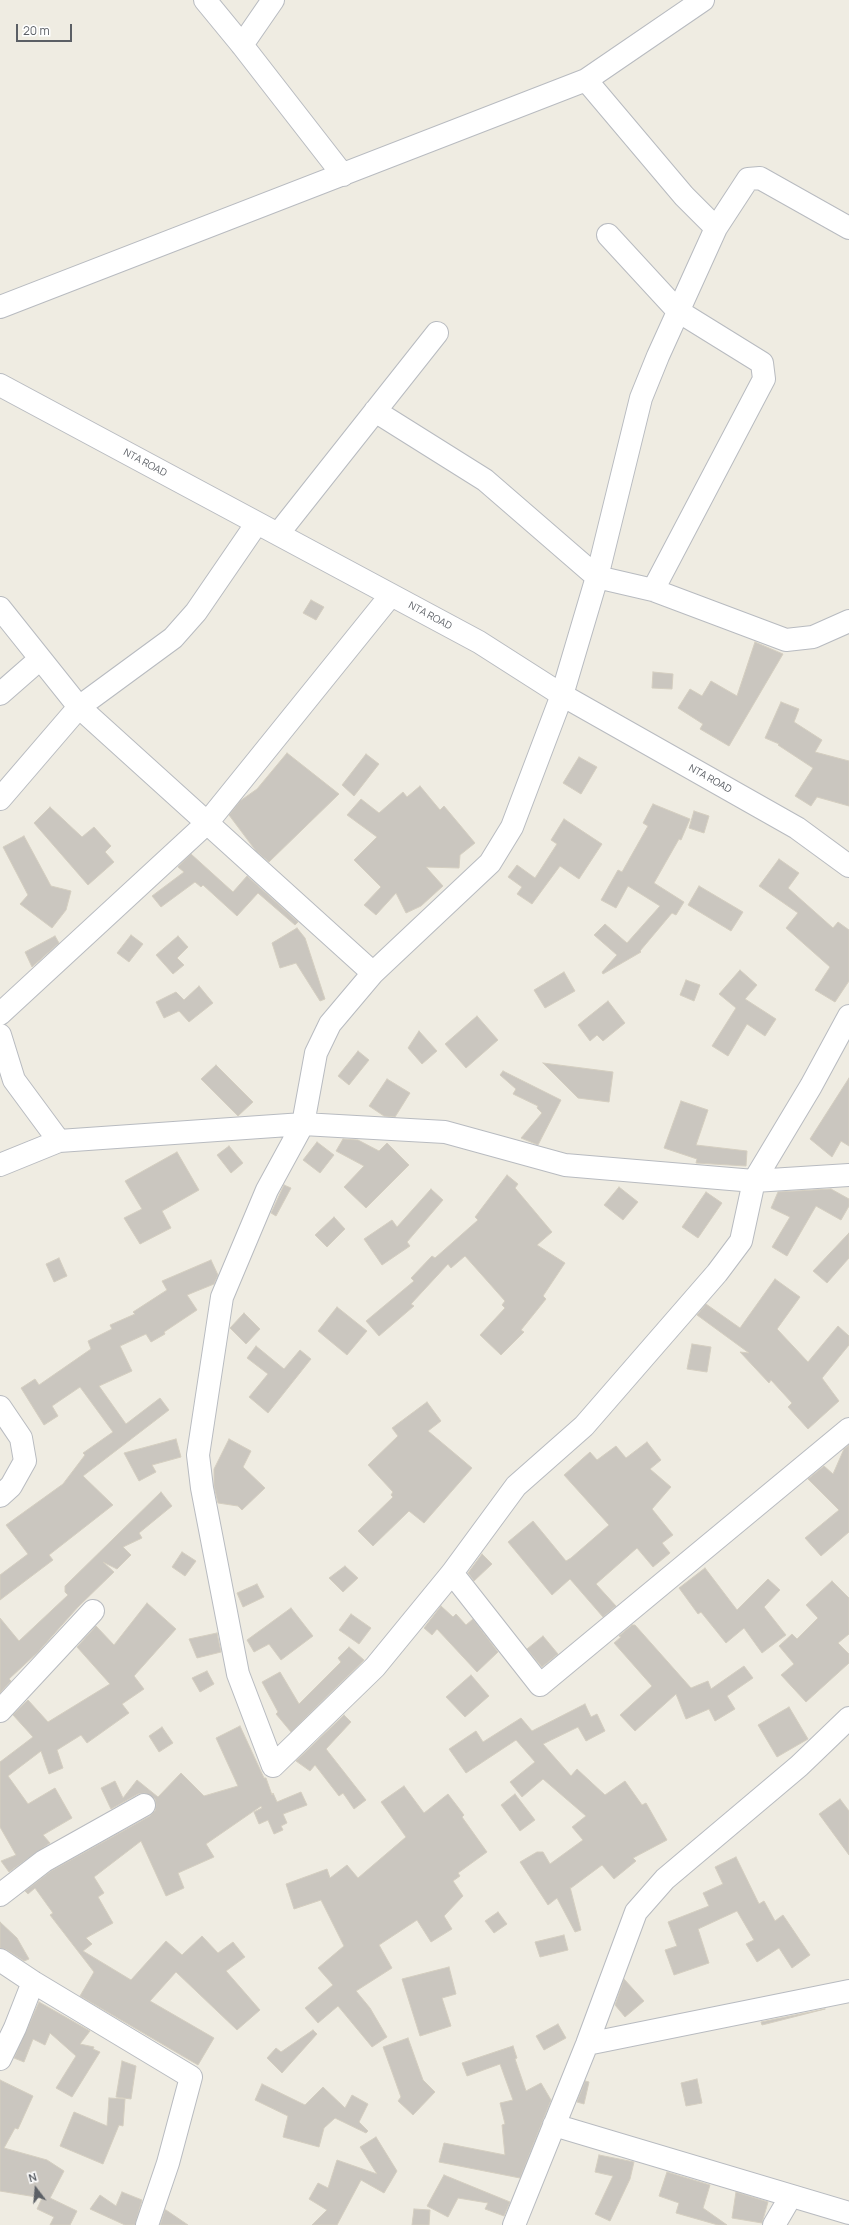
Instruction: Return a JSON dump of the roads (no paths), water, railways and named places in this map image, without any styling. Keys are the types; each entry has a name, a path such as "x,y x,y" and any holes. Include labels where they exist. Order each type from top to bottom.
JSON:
{"street":[{"path":"205,0 343,174"},
{"path":"242,45 273,0"},
{"path":"0,306 586,80 702,0"},
{"path":"586,80 684,196 716,228"},
{"path":"849,228 760,178 748,179 716,228 678,311 641,398 597,577 562,695 512,827 490,863 373,973 330,1024 316,1053 303,1124 267,1190 222,1297 198,1455 202,1488 238,1674 273,1766 375,1666 452,1573 516,1486 584,1426 722,1266 741,1241 754,1181 811,1086 849,1016"},
{"path":"608,235 678,311 762,363 764,379 653,590"},
{"path":"278,534 437,332"},
{"name":"NTA ROAD","path":"0,385 479,642 562,695 797,828 849,866"},
{"path":"375,411 485,480 597,577 653,590 786,640 813,637 849,621"},
{"path":"0,799 79,707 173,638 196,612 257,523"},
{"path":"0,1014 207,823 391,595"},
{"path":"0,608 79,707 373,973"},
{"path":"0,694 40,659"},
{"path":"0,1035 14,1080 59,1141"},
{"path":"0,1165 59,1141 303,1124 445,1132 565,1165 754,1181 849,1175"},
{"path":"0,1407 21,1438 25,1461 10,1486 0,1496"},
{"path":"452,1573 540,1685 849,1429"},
{"path":"0,1711 93,1611"},
{"path":"514,2225 587,2044 636,1912 666,1879 799,1766 849,1718"},
{"path":"0,1895 44,1861 144,1805"},
{"path":"0,1960 33,1982 191,2077 168,2163 147,2225"},
{"path":"0,2059 7,2026 33,1982"},
{"path":"587,2044 849,1991"},
{"path":"554,2125 849,2213"},
{"path":"774,2225 791,2196"}]}
